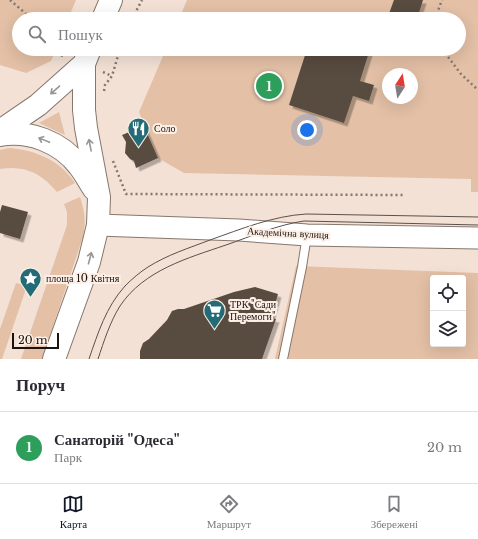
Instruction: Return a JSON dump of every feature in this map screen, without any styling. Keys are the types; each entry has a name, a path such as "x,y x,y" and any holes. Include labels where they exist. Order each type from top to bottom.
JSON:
{"main road":[{"path":"105,12 111,0"},
{"path":"0,131 38,105 87,57"},
{"path":"54,359 89,262 98,225 99,197 84,110 87,57"},
{"path":"0,135 19,134 33,136 46,140 58,147 79,166 99,197"}],"street":[{"name":"Академічна вулиця","path":"98,225 239,230 307,235 478,238"}],"lane":[{"path":"283,359 307,235"}],"path":[{"path":"10,0 24,12"},
{"path":"136,12 142,0"},
{"path":"438,12 442,0"},
{"path":"104,92 105,85 112,76 118,56"},
{"path":"447,56 461,74 478,90"},
{"path":"111,157 126,194 404,195"}],"shaded area":[{"path":"0,0 76,0 71,12 12,12 12,56 53,56 51,61 26,73 0,65"},
{"path":"187,0 478,0 478,192 471,192 471,179 184,173 158,158 139,112 163,56 466,56 466,12 182,12"},
{"path":"59,112 65,135 39,123"},
{"path":"9,148 28,151 54,162 69,175 75,183 57,192 39,175 32,172 17,168 0,169 0,150"},
{"path":"80,197 84,217 83,237 42,359 21,359 67,225 67,212 64,204"},
{"path":"296,266 478,273 478,359 275,359"},
{"path":"16,283 27,286 2,359 0,359 0,329"}],"building":[{"path":"394,0 423,0 419,12 390,12"},
{"path":"305,56 368,56 360,81 374,85 369,101 353,96 344,123 289,105"},
{"name":"Соло","path":"144,126 158,158 136,168 134,161 125,153 126,142 122,135"},
{"path":"2,205 28,212 20,239 0,233 0,212"},
{"name":"ТРК \"Сади Перемоги\"","path":"255,287 278,294 271,318 276,319 262,359 140,359 140,351 143,343 149,339 167,320 172,311 184,309 234,292"}],"tram line":[{"path":"89,359 99,330 108,311 118,294 139,273 155,263 178,252 245,227 281,217 306,214 478,217"},
{"path":"98,359 113,318 120,306 130,294 141,283 154,274 197,255 274,228 304,221 478,225"}],"place":[{"name":"Санаторій \"Одеса\"","path":"269,86"},
{"name":"Соло","path":"139,148"},
{"name":"площа 10 Квітня","path":"31,298"},
{"name":"ТРК \"Сади Перемоги\"","path":"215,330"}]}
